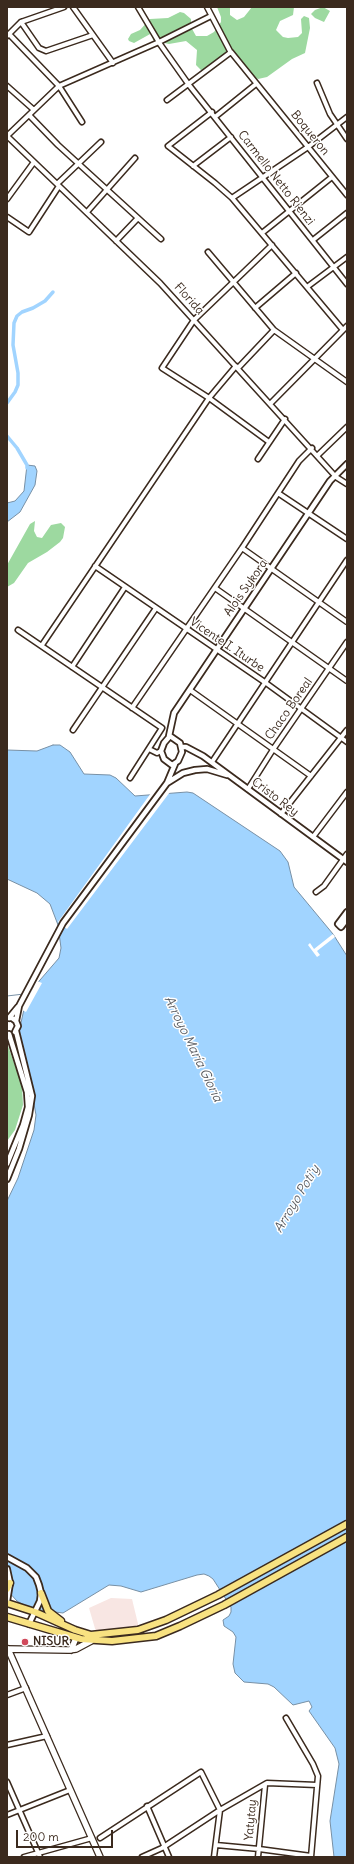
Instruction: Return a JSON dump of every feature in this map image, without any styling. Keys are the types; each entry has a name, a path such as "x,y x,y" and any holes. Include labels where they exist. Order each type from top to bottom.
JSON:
{"highway":[{"path":"7,1602 35,1612 91,1638 146,1628 218,1595 347,1524"},
{"path":"7,1617 76,1638 79,1636 124,1640 156,1636 224,1605 347,1537"},
{"path":"7,1589 10,1583"},
{"path":"41,1593 48,1611 71,1628"}],"main road":[{"path":"71,1650 76,1638"},
{"path":"91,1638 71,1650 7,1649 26,1688 100,1857"}],"street":[{"path":"64,7 21,22 8,35 59,86 82,122"},
{"path":"73,7 113,63"},
{"name":"Carmello Netto Rienzi","path":"138,7 159,42 189,85 212,112 347,284"},
{"name":"Boqueron","path":"208,7 211,16 231,53 347,194"},
{"path":"7,136 59,86 159,42 211,16"},
{"path":"21,22 39,48 46,51 93,35"},
{"path":"167,100 231,53"},
{"path":"215,117 256,84"},
{"path":"317,84 330,114 347,139"},
{"path":"7,86 34,110"},
{"path":"212,112 168,146 232,198 343,330"},
{"path":"29,115 78,163 161,239"},
{"path":"232,198 309,147 347,117"},
{"name":"Florida","path":"7,136 160,283 271,403 335,475 347,484"},
{"path":"193,166 231,137"},
{"path":"7,217 29,232 58,185 78,163 101,142"},
{"path":"87,212 135,158"},
{"path":"7,199 34,162"},
{"path":"262,233 332,177"},
{"path":"313,240 347,213"},
{"path":"116,241 138,218"},
{"path":"269,442 209,398 162,368 194,320 272,245"},
{"path":"208,252 274,330 347,382"},
{"path":"307,287 347,257"},
{"path":"255,308 296,273"},
{"path":"271,403 347,326"},
{"path":"42,645 209,398 274,330"},
{"path":"258,459 285,419"},
{"path":"318,455 347,427"},
{"path":"132,708 215,588 299,461 312,448"},
{"name":"Alois Sykora","path":"170,736 172,716 217,650 243,608 272,569 335,475 347,464"},
{"path":"278,493 347,539"},
{"path":"242,548 347,622"},
{"path":"212,762 347,560"},
{"name":"Vicente I. Iturbe","path":"95,566 266,683 347,742"},
{"path":"72,667 125,587"},
{"path":"215,588 347,681"},
{"path":"73,730 156,608"},
{"path":"18,630 162,728 150,749 130,778"},
{"name":"Chaco Boreal","path":"248,789 274,748 347,642"},
{"path":"190,690 312,776"},
{"path":"281,814 347,730"},
{"path":"167,783 170,773 181,754 182,748 178,741 170,736 164,743 161,751 170,773"},
{"name":"Cristo Rey","path":"182,748 203,756 212,762 345,860"},
{"path":"150,749 157,753 161,751"},
{"path":"181,754 190,750"},
{"path":"167,763 175,764"},
{"path":"16,1021 8,1018 19,1006 63,923 167,783 183,773 207,769 233,778"},
{"path":"313,837 347,792"},
{"path":"316,892 324,886 345,860 347,854"},
{"path":"347,912 338,924 341,927 347,919"},
{"path":"7,1179 19,1149 29,1115 32,1096 16,1031 18,1026 16,1021 19,1006"},
{"path":"7,1164 23,1125 28,1107 27,1092 8,1034 16,1031"},
{"path":"7,1557 27,1568 36,1577 41,1593 35,1612 29,1624"},
{"path":"7,1569 10,1583 7,1602"},
{"path":"7,1695 26,1688"},
{"path":"216,1845 259,1849 311,1857 317,1771 286,1718"},
{"path":"7,1745 46,1736"},
{"path":"100,1838 201,1772 220,1810 214,1857"},
{"path":"7,1782 39,1855"},
{"path":"142,1857 164,1846 220,1810 267,1783 276,1782 317,1785"},
{"name":"Yatytay","path":"258,1857 265,1785"},
{"path":"7,1814 70,1790"},
{"path":"147,1806 169,1857"},
{"path":"24,1857 39,1855 92,1838"}],"shaded area":[{"path":"111,1598 132,1599 139,1628 96,1632 89,1608"}],"green space":[{"path":"217,7 230,7 230,15 237,20 244,17 252,7 294,7 293,15 280,21 276,30 283,37 298,37 302,33 301,19 304,16 309,18 310,28 305,53 292,59 267,77 258,79 253,76 241,61 233,55 229,55 204,71 196,65 197,50 186,41 169,44 155,41 153,40 152,33 134,43 128,39 131,34 140,30 150,19 168,18 180,12 184,13 191,19 191,27 196,36 207,36 214,32 221,22 221,17"},
{"path":"323,7 330,11 324,22 315,18 311,14 315,10"},
{"path":"35,521 34,531 37,537 42,538 51,525 61,523 65,527 63,538 47,552 28,563 14,583 7,587 7,565 30,524"},
{"path":"7,1043 22,1086 23,1105 15,1130 7,1141"}],"water":[{"path":"27,465 35,466 37,471 35,485 20,512 7,522 7,503 15,501 24,491"},
{"path":"53,745 60,745 70,752 84,774 110,775 116,778 135,796 187,792 193,793 280,851 288,862 294,887 333,934 347,956 347,1857 334,1857 330,1821 339,1764 335,1748 309,1711 312,1707 309,1701 293,1705 274,1687 268,1684 244,1682 235,1673 233,1664 236,1637 233,1632 224,1626 223,1620 229,1616 231,1607 213,1579 204,1574 197,1575 141,1592 121,1586 109,1585 63,1613 31,1609 17,1601 7,1590 7,1201 18,1178 34,1130 36,1115 32,1093 19,1046 19,1032 24,1009 34,987 59,958 61,948 58,925 50,904 37,893 7,879 7,750 37,751"}],"pier":[{"path":"170,792 67,929 58,922 151,793"},
{"path":"333,934 335,937 317,951 320,955 317,957 308,945 310,943 314,949"},
{"path":"37,981 42,983 26,1012 22,1010 22,1008"}],"waterway":[{"path":"7,403 18,385 18,373 13,345 14,323 17,316 22,312 45,301 53,292"},
{"path":"7,436 17,448 27,465 27,468"},
{"path":"7,996 24,994"}],"place":[{"name":"NISUR","path":"25,1642"}],"water label":[{"name":"Arroyo María Gloria","path":"193,1049"},
{"name":"Arroyo Poti'y","path":"297,1199"}]}
